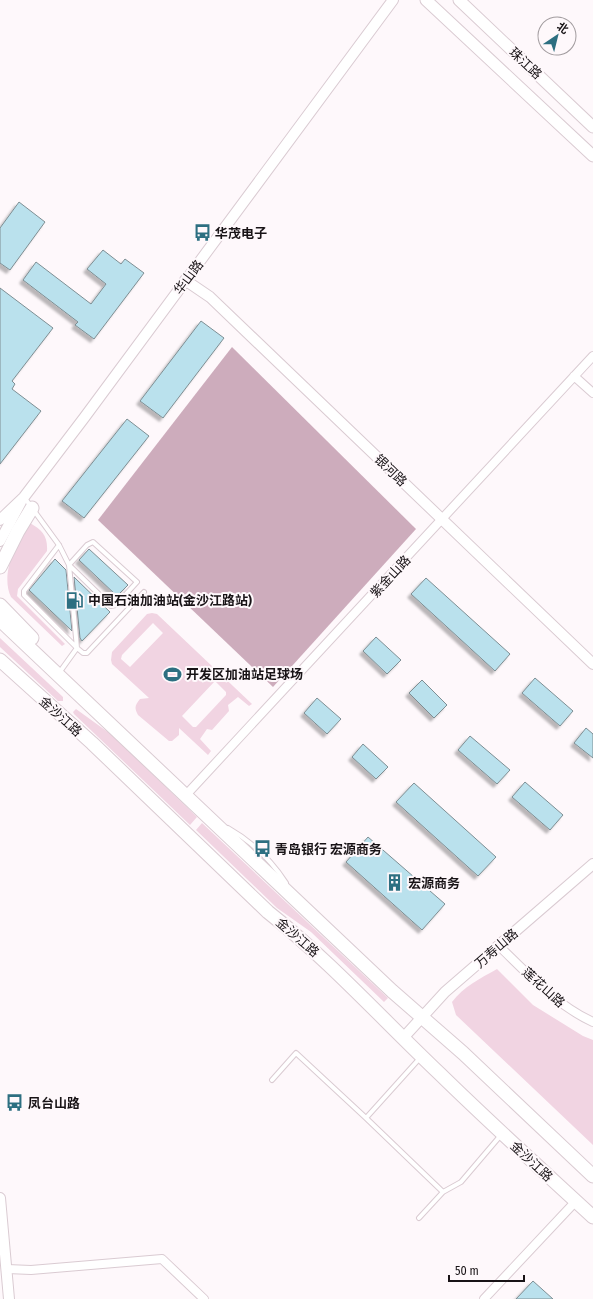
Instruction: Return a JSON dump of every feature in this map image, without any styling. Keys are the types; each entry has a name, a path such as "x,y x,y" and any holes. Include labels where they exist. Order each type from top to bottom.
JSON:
{"main road":[{"path":"426,0 593,156"},
{"name":"珠江路","path":"459,0 593,127"},
{"path":"0,567 32,508"},
{"path":"0,605 38,645 58,675"},
{"name":"金沙江路","path":"0,620 299,903 421,1017 463,1053 593,1176"},
{"name":"金沙江路","path":"0,660 53,710 92,743 268,912 299,937 593,1218"},
{"path":"0,674 14,681 53,710"}],"street":[{"name":"华山路","path":"24,497 393,0"},
{"name":"银河路","path":"185,280 210,297 593,664"},
{"name":"紫金山路","path":"186,795 443,520 593,356"},
{"path":"574,376 593,393"},
{"path":"0,520 24,497"},
{"path":"0,541 24,497"},
{"name":"万寿山路","path":"404,1037 445,992 593,864"},
{"name":"莲花山路","path":"499,946 572,1012 593,1022"},
{"path":"0,1198 9,1299"},
{"path":"484,1299 576,1201"},
{"path":"7,1269 31,1270 162,1259 204,1299"}],"lane":[{"path":"24,497 59,545 69,565 111,606 116,605 137,582 93,542 86,545 69,565 78,648 58,675"},
{"path":"59,545 24,591 24,595 83,653 87,653 144,592"},
{"path":"272,1080 296,1053 443,1192"},
{"path":"366,1118 422,1056"},
{"path":"419,1218 443,1192 461,1182 503,1133"}],"shaded area":[{"path":"232,347 416,529 273,687 98,520"},
{"path":"30,523 38,528 45,537 47,551 18,589 17,596 65,644 62,646 11,597 8,588 8,568 11,558"},
{"path":"147,614 157,614 252,704 249,706 238,697 228,705 229,711 212,730 207,729 200,739 211,751 208,755 179,728 179,735 172,741 169,741 138,715 136,710 137,703 140,699 149,698 112,664 112,652","holes":["153,623 163,633 130,667 121,659 122,655","215,681 226,692 226,695 196,727 193,727 182,716"]},
{"path":"0,638 63,697 63,701 58,701 0,647"},
{"path":"76,709 112,735 197,817 190,825 74,714 73,712"},
{"path":"202,823 388,998 384,1002 311,932 277,908 196,830"},
{"path":"497,969 533,1005 583,1036 593,1040 593,1145 456,1015 452,1002 456,997 473,983"}],"building":[{"path":"19,202 45,222 10,270 0,263 0,228"},
{"path":"103,250 121,264 125,259 144,273 94,339 75,325 78,322 23,280 36,262 91,304 106,284 87,269"},
{"path":"0,288 53,328 12,381 15,384 12,389 41,411 0,464"},
{"path":"201,321 224,338 163,418 140,401"},
{"path":"127,419 149,436 84,518 62,501"},
{"path":"89,549 128,585 117,596 79,560"},
{"path":"55,559 66,570 72,631 29,590"},
{"path":"74,577 110,612 82,641 80,638"},
{"path":"426,578 510,654 495,671 411,594"},
{"path":"376,637 401,660 387,674 363,651"},
{"path":"535,678 573,711 560,726 522,693"},
{"path":"422,680 447,705 434,718 409,693"},
{"path":"317,698 341,719 327,734 304,713"},
{"path":"586,728 593,734 593,758 574,743"},
{"path":"470,736 510,770 497,784 458,750"},
{"path":"363,744 388,767 376,779 352,757"},
{"path":"525,782 563,815 550,830 512,797"},
{"path":"414,783 496,857 478,876 396,802"},
{"name":"宏源商务","path":"368,837 445,904 422,930 346,862"},
{"path":"533,1281 553,1299 516,1299"}],"place":[{"name":"华茂电子","path":"202,233"},
{"name":"中国石油加油站(金沙江路站)","path":"75,600"},
{"name":"开发区加油站足球场","path":"173,674"},
{"name":"青岛银行 宏源商务","path":"262,849"},
{"name":"宏源商务","path":"395,883"},
{"name":"凤台山路","path":"15,1103"}]}
